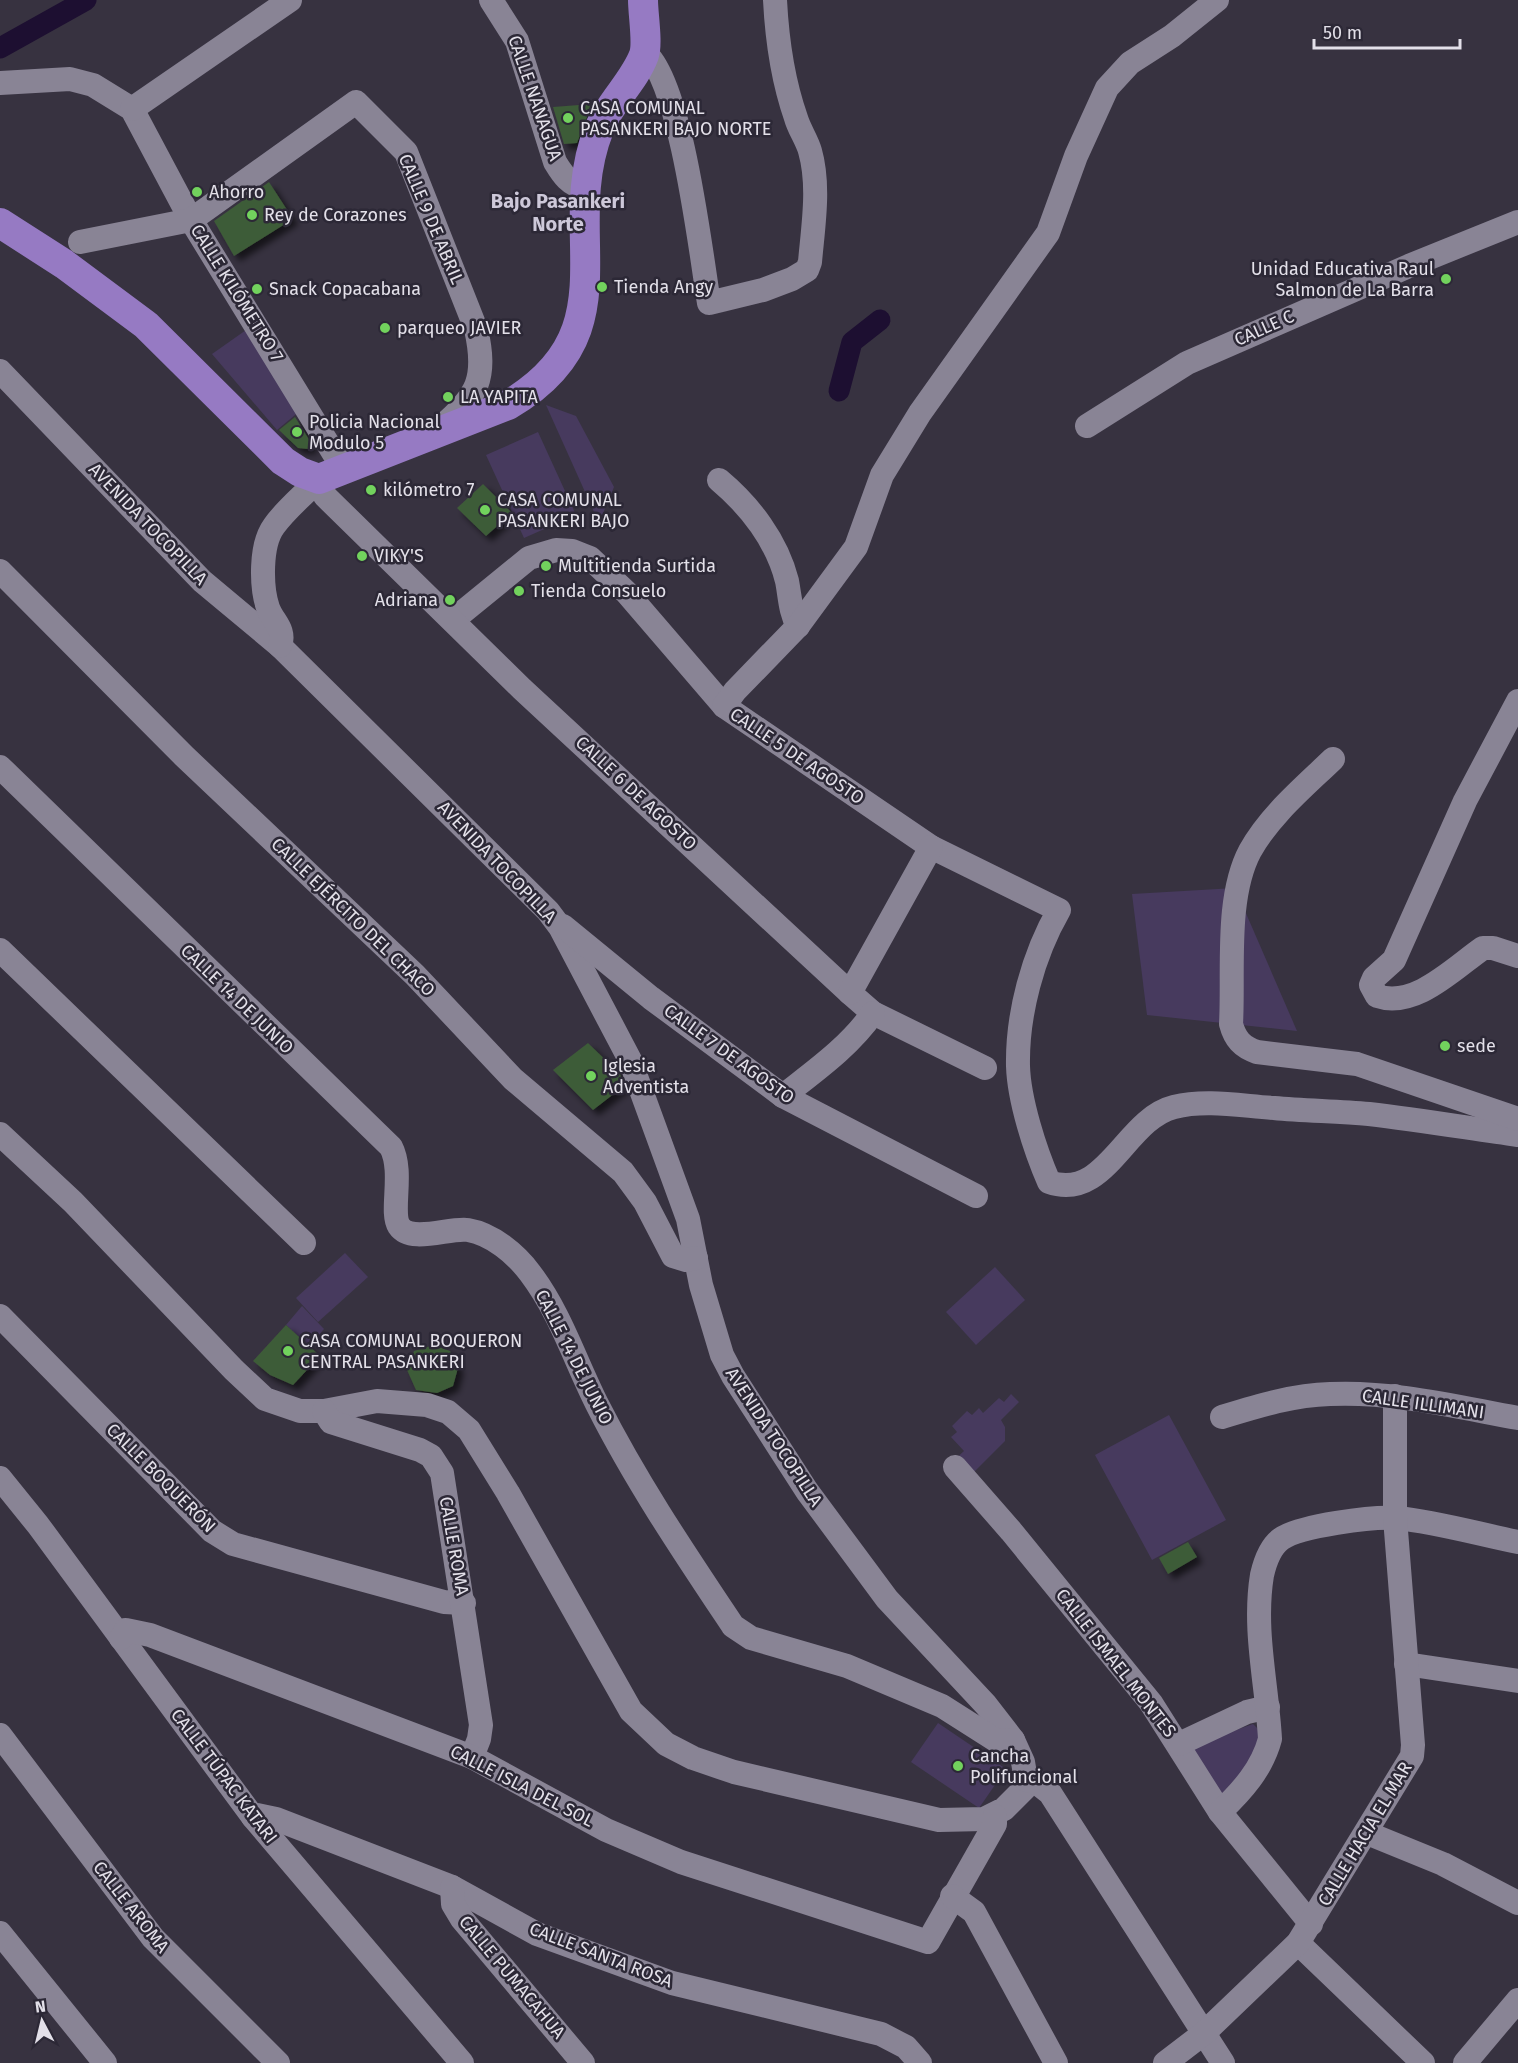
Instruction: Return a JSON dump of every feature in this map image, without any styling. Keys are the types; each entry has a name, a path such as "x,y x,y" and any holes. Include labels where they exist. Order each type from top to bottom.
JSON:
{"main road":[{"path":"0,223 64,264 146,325 283,460 300,472 332,475 435,433 484,416 531,391 555,370 570,348 582,313 587,263 586,186 599,129 645,53 643,0"}],"street":[{"path":"132,110 290,0"},
{"name":"CALLE NANAGUA","path":"491,0 505,18 520,48 555,162 562,174 573,184 586,186"},
{"path":"645,53 657,67 686,158 708,303 792,279 807,270 810,262 814,205 813,170 810,150 789,95 780,50 775,0"},
{"path":"724,706 735,691 798,626 856,548 882,475 920,413 1048,233 1076,156 1107,88 1130,63 1172,36 1218,0"},
{"name":"CALLE KILÓMETRO 7","path":"0,83 70,79 93,85 132,110 332,475"},
{"name":"CALLE 9 DE ABRIL","path":"80,242 191,220 356,102 406,152 476,329 482,355 478,384 470,399 435,433"},
{"name":"CALLE C","path":"1087,426 1187,363 1409,266 1517,225"},
{"name":"AVENIDA TOCOPILLA","path":"0,371 202,581 280,646 548,911 560,927 630,1060 688,1218 701,1285 722,1355 807,1491 887,1599 986,1705 1013,1740 1023,1762 1026,1780"},
{"path":"280,646 282,630 268,610 264,588 266,549 273,527 332,475"},
{"name":"CALLE 6 DE AGOSTO","path":"332,475 325,496 522,689 850,993 873,1013 986,1068"},
{"path":"719,480 739,497 764,529 786,579 793,617 798,626"},
{"name":"CALLE 5 DE AGOSTO","path":"453,620 529,558 556,550 572,551 590,558 626,592 724,706 931,847 1054,920 1029,987 1020,1031 1018,1068 1028,1118 1049,1182 1070,1186 1084,1183 1096,1175 1146,1121 1173,1107 1190,1104 1226,1104 1368,1114 1518,1135"},
{"name":"CALLE EJÉRCITO DEL CHACO","path":"0,571 184,756 416,975 513,1079 623,1172 645,1202 673,1256 686,1260 696,1258"},
{"path":"1518,701 1465,801 1394,960 1374,978 1371,985 1377,996 1402,998 1418,993 1483,948 1493,948 1518,956"},
{"path":"1333,759 1271,820 1250,851 1241,874 1233,951 1231,1024 1233,1033 1243,1046 1257,1052 1357,1064 1518,1119"},
{"name":"CALLE 14 DE JUNIO","path":"0,767 391,1147 398,1167 397,1223 404,1232 414,1235 467,1229 477,1232 491,1237 529,1271 551,1304 597,1405 654,1506 733,1626 751,1638 847,1666 942,1706 997,1741 1013,1740"},
{"path":"850,993 931,847"},
{"name":"CALLE 7 DE AGOSTO","path":"560,927 566,926 651,998 783,1096 976,1196"},
{"path":"0,950 304,1243"},
{"path":"783,1096 845,1046 858,1034 873,1013"},
{"path":"0,1134 73,1202 234,1370 265,1399 300,1411 324,1411 377,1401 427,1404 448,1412 469,1430 508,1493 631,1711 666,1744 693,1758 734,1772 939,1820 974,1821 995,1816 1020,1796 1026,1780 1035,1782 1050,1793 1223,2063"},
{"name":"CALLE BOQUERÓN","path":"0,1316 212,1531 233,1544 444,1602 464,1603"},
{"name":"CALLE ILLIMANI","path":"1222,1417 1282,1399 1331,1394 1395,1396 1518,1418"},
{"name":"CALLE HACIA EL MAR","path":"1165,2063 1203,2034 1304,1933 1412,1756 1395,1518 1395,1396"},
{"name":"CALLE ROMA","path":"324,1411 331,1422 420,1450 438,1464 442,1473 464,1603 481,1725 479,1739 472,1757"},
{"name":"CALLE ISMAEL MONTES","path":"955,1467 1011,1531 1151,1703 1220,1812 1304,1933 1423,2063"},
{"name":"CALLE TÚPAC KATARI","path":"0,1478 253,1817 462,2063"},
{"path":"1220,1812 1239,1794 1267,1752 1270,1739 1258,1615 1262,1573 1268,1554 1279,1540 1292,1532 1343,1522 1395,1518 1518,1542"},
{"name":"CALLE ISLA DEL SOL","path":"121,1638 126,1630 150,1635 472,1757 606,1830 681,1862 928,1942 952,1896"},
{"path":"1406,1664 1518,1681"},
{"path":"1179,1744 1247,1712 1268,1707"},
{"name":"CALLE AROMA","path":"0,1735 153,1938 278,2063"},
{"name":"CALLE SANTA ROSA","path":"253,1817 257,1815 276,1819 452,1887 537,1934 672,1983 880,2034 906,2047 920,2063"},
{"path":"995,1816 995,1824 952,1896 974,1912 1056,2063"},
{"path":"1367,1833 1515,1896"},
{"name":"CALLE PUMACAHUA","path":"452,1887 453,1904 462,1919 583,2063"},
{"path":"0,1933 105,2063"},
{"path":"1465,2063 1518,2000"}],"shaded area":[{"path":"263,318 313,400 277,430 212,354"},
{"path":"546,405 576,416 614,487 599,523"},
{"path":"538,432 576,515 524,538 486,455"},
{"path":"1235,888 1297,1031 1147,1015 1132,894"},
{"path":"345,1253 368,1277 318,1322 296,1298"},
{"path":"995,1267 1025,1300 976,1345 946,1312"},
{"path":"302,1306 324,1329 309,1346 286,1325"},
{"path":"1011,1394 1019,1402 1001,1420 1005,1427 1005,1441 968,1478 952,1462 964,1451 951,1437 957,1432 952,1426 967,1411 972,1415 979,1408 983,1413 999,1398 1004,1402"},
{"path":"1169,1415 1226,1520 1152,1560 1095,1455"},
{"name":"Cancha Polifuncional","path":"938,1723 1006,1769 979,1808 911,1762"},
{"path":"1253,1724 1261,1732 1262,1751 1219,1797 1185,1748"}],"building":[{"name":"CASA COMUNAL PASANKERI BAJO NORTE","path":"592,104 577,143 564,144 553,107"},
{"name":"Rey de Corazones","path":"269,182 293,219 234,256 214,221"},
{"name":"Policia Nacional Modulo 5","path":"295,417 313,446 308,449 298,448 279,430"},
{"name":"CASA COMUNAL PASANKERI BAJO","path":"483,484 512,513 486,536 457,508"},
{"name":"Iglesia Adventista","path":"588,1043 620,1074 624,1086 593,1110 553,1070"},
{"name":"CASA COMUNAL BOQUERON CENTRAL PASANKERI","path":"286,1325 320,1356 293,1385 270,1375 253,1361"},
{"path":"434,1345 450,1351 458,1368 453,1386 437,1393 416,1390 407,1370 414,1351"},
{"path":"1188,1542 1197,1557 1168,1574 1159,1558"}],"waterway":[{"path":"0,48 86,0"},
{"path":"839,391 852,342 880,320"}],"place":[{"name":"CASA COMUNAL PASANKERI BAJO NORTE","path":"568,118"},
{"name":"Ahorro","path":"197,192"},
{"name":"Rey de Corazones","path":"252,215"},
{"name":"Unidad Educativa Raul Salmon de La Barra","path":"1446,279"},
{"name":"Tienda Angy","path":"602,287"},
{"name":"Snack Copacabana","path":"257,289"},
{"name":"parqueo JAVIER","path":"385,328"},
{"name":"LA YAPITA","path":"448,397"},
{"name":"Policia Nacional Modulo 5","path":"297,432"},
{"name":"kilómetro 7","path":"371,490"},
{"name":"CASA COMUNAL PASANKERI BAJO","path":"485,510"},
{"name":"VIKY'S","path":"362,556"},
{"name":"Multitienda Surtida","path":"546,566"},
{"name":"Tienda Consuelo","path":"519,591"},
{"name":"Adriana","path":"450,600"},
{"name":"sede","path":"1445,1046"},
{"name":"Iglesia Adventista","path":"591,1076"},
{"name":"CASA COMUNAL BOQUERON CENTRAL PASANKERI","path":"288,1351"},
{"name":"Cancha Polifuncional","path":"958,1766"}],"district":[{"name":"Bajo Pasankeri Norte","path":"558,212"}]}
